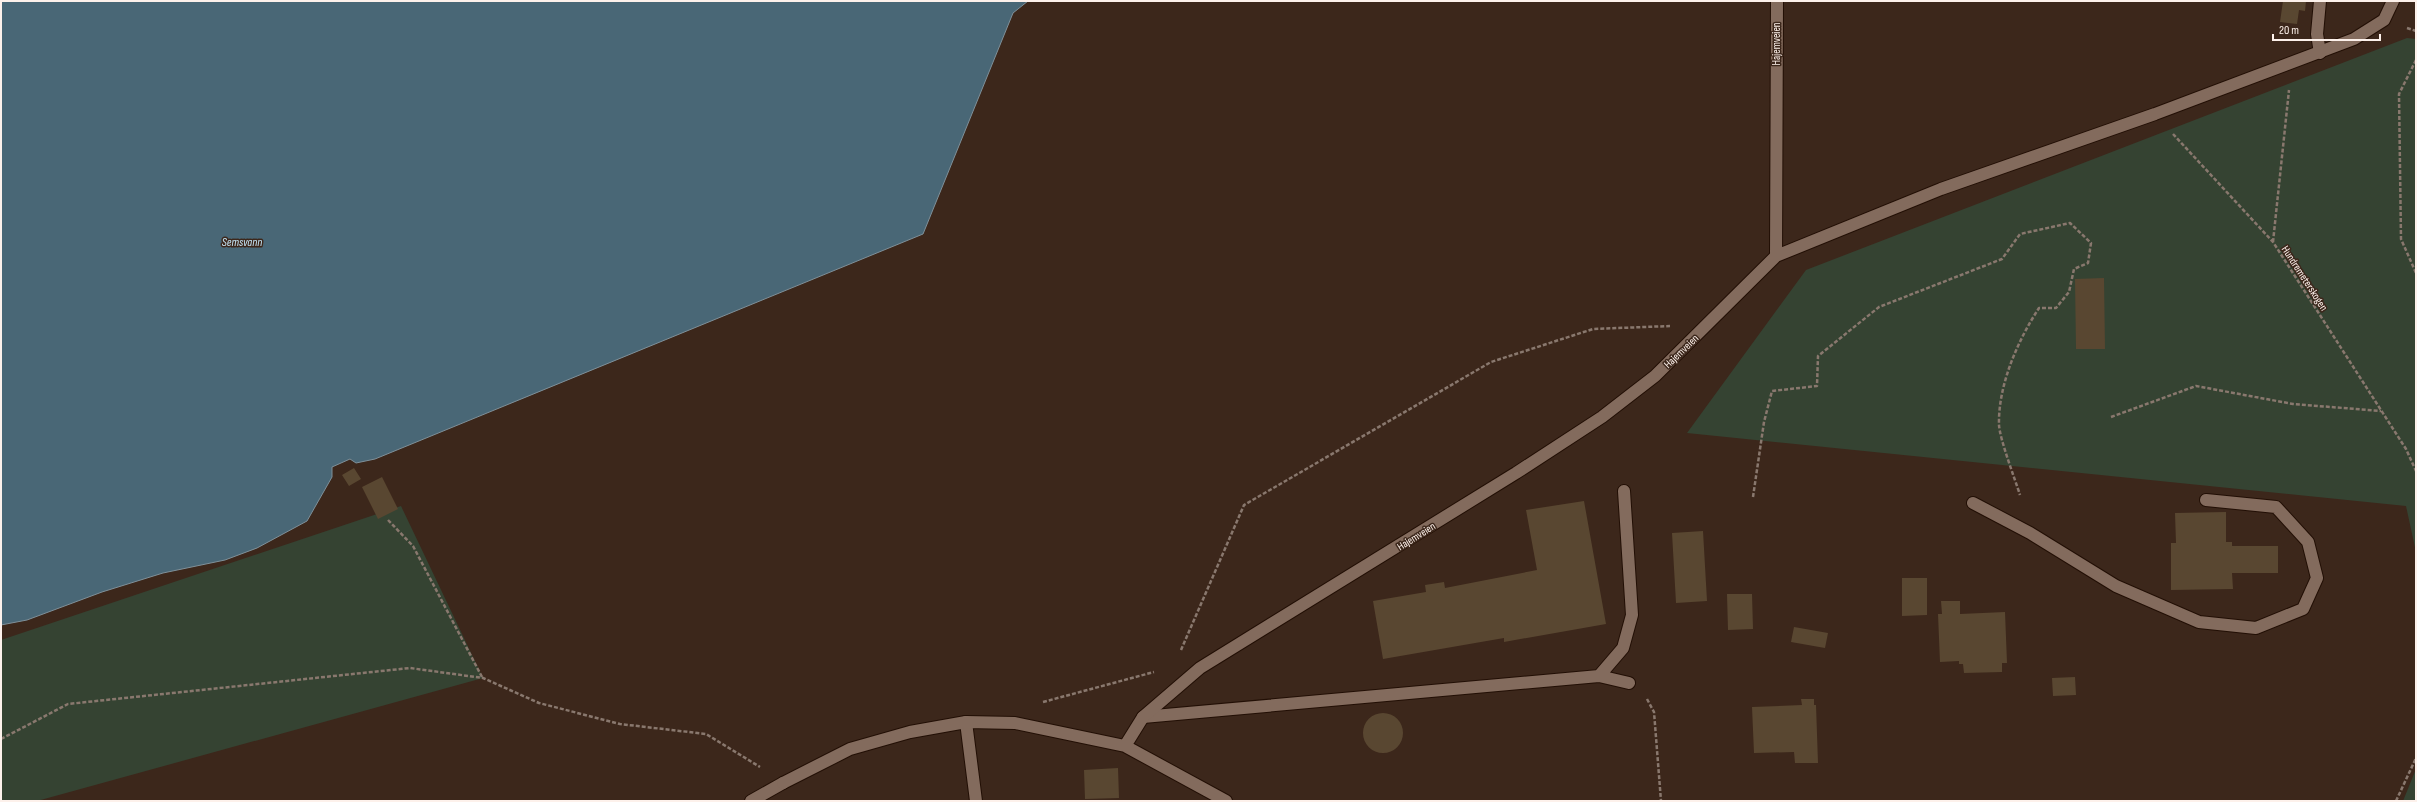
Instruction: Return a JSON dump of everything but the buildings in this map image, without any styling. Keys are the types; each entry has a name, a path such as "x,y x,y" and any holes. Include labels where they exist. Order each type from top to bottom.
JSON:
{"street":[{"name":"Hajemveien","path":"1125,746 1143,717 1200,668 1502,482 1602,417 1655,376 1776,256 1776,1"},
{"path":"2320,1 2317,34 2320,52"},
{"path":"1776,256 1941,189 2155,114 2354,39 2384,20 2393,1"},
{"path":"1599,676 1623,648 1632,615 1624,491"},
{"path":"1973,503 2030,533 2116,586 2199,622 2256,628 2303,610 2317,578 2308,542 2276,508 2206,500"},
{"path":"1143,717 1599,676 1629,683"},
{"path":"966,722 976,801"},
{"path":"751,801 850,749 910,732 966,722 1015,723 1125,746 1226,801"}],"path":[{"path":"2416,60 2399,94 2401,239 2416,273"},
{"path":"2273,242 2292,63"},
{"name":"Hundremeterskogen","path":"2155,114 2273,242 2406,449 2416,471"},
{"path":"1753,497 1764,422 1772,391 1817,386 1818,356 1879,306 2002,259 2020,234 2070,223 2090,243 2088,263 2074,269 2069,292 2056,308 2039,308 2023,332 2005,381 1999,426 2020,495"},
{"path":"1180,653 1244,505 1491,362 1593,329 1708,324"},
{"path":"2111,417 2196,386 2293,404 2381,411"},
{"path":"388,520 413,546 483,678"},
{"path":"1,739 68,704 410,668 483,678 539,703 620,724 706,734 746,757 784,783"},
{"path":"1035,704 1158,671"},
{"path":"1629,683 1645,694 1654,712 1661,801"},
{"path":"2396,801 2416,758"}],"green space":[{"path":"2407,38 2416,39 2416,552 2406,506 1687,433 1806,270"},
{"path":"401,506 483,678 37,801 1,801 1,640"},
{"path":"2416,769 2416,801 2403,801"}],"water":[{"name":"Semsvann","path":"1,1 1028,1 1013,13 923,234 375,459 356,463 350,459 332,467 332,477 307,521 257,548 225,560 163,573 102,592 27,620 1,625"}]}
